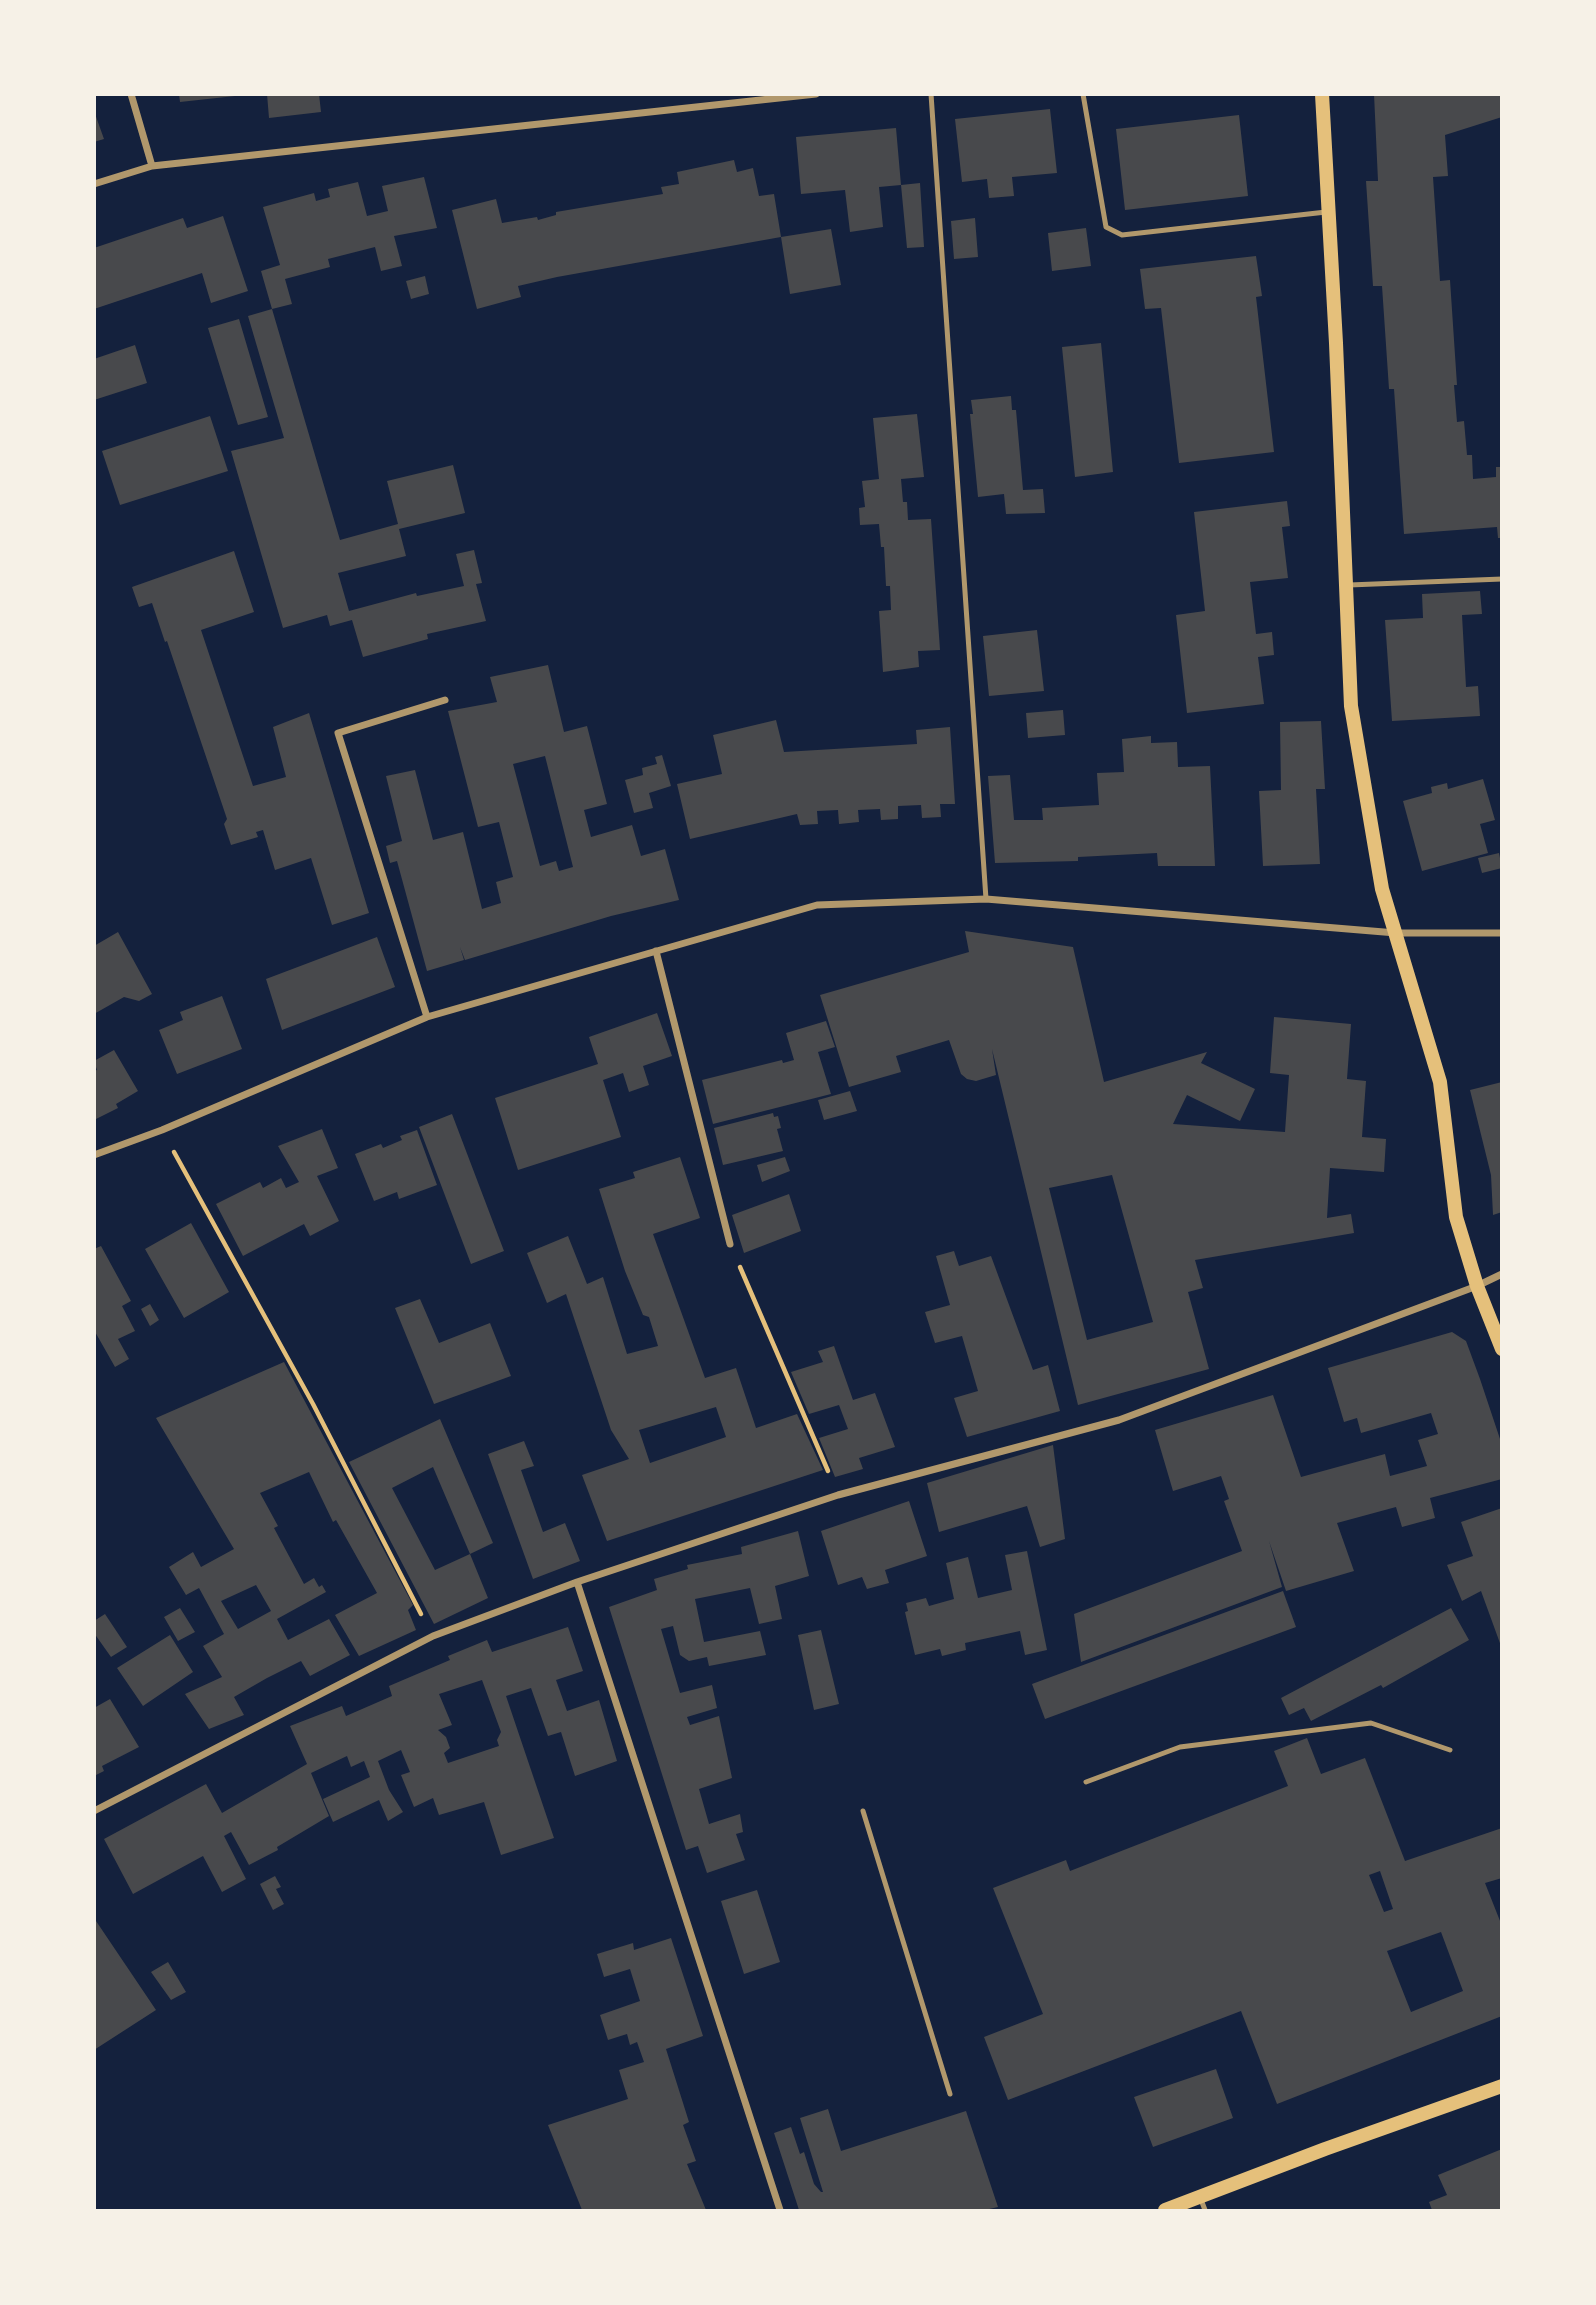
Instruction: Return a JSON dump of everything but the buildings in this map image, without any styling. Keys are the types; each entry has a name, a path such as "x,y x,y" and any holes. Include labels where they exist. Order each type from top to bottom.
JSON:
{"main road":[{"path":"1322,94 1351,706 1382,889 1440,1082 1456,1217 1477,1286 1502,1349"},
{"path":"1165,2210 1202,2204 1325,2149 1502,2086"}],"street":[{"path":"131,94 152,166"},
{"path":"94,184 152,166 816,94"},
{"path":"427,1017 338,733 445,700"},
{"path":"94,1155 162,1130 427,1017 817,905 986,899 1396,933 1502,933"},
{"path":"656,951 730,1244"},
{"path":"94,1811 433,1636 577,1582 838,1494 1119,1420 1477,1286 1502,1274"},
{"path":"577,1582 780,2210"}],"lane":[{"path":"931,94 986,899"},
{"path":"1083,94 1106,228 1122,235 1328,212"},
{"path":"1346,585 1502,579"},
{"path":"1086,1782 1180,1747 1371,1723 1450,1750"},
{"path":"863,1811 950,2094"}],"path":[{"path":"162,1130 313,1404 433,1636"},
{"path":"730,1244 838,1494"}]}
